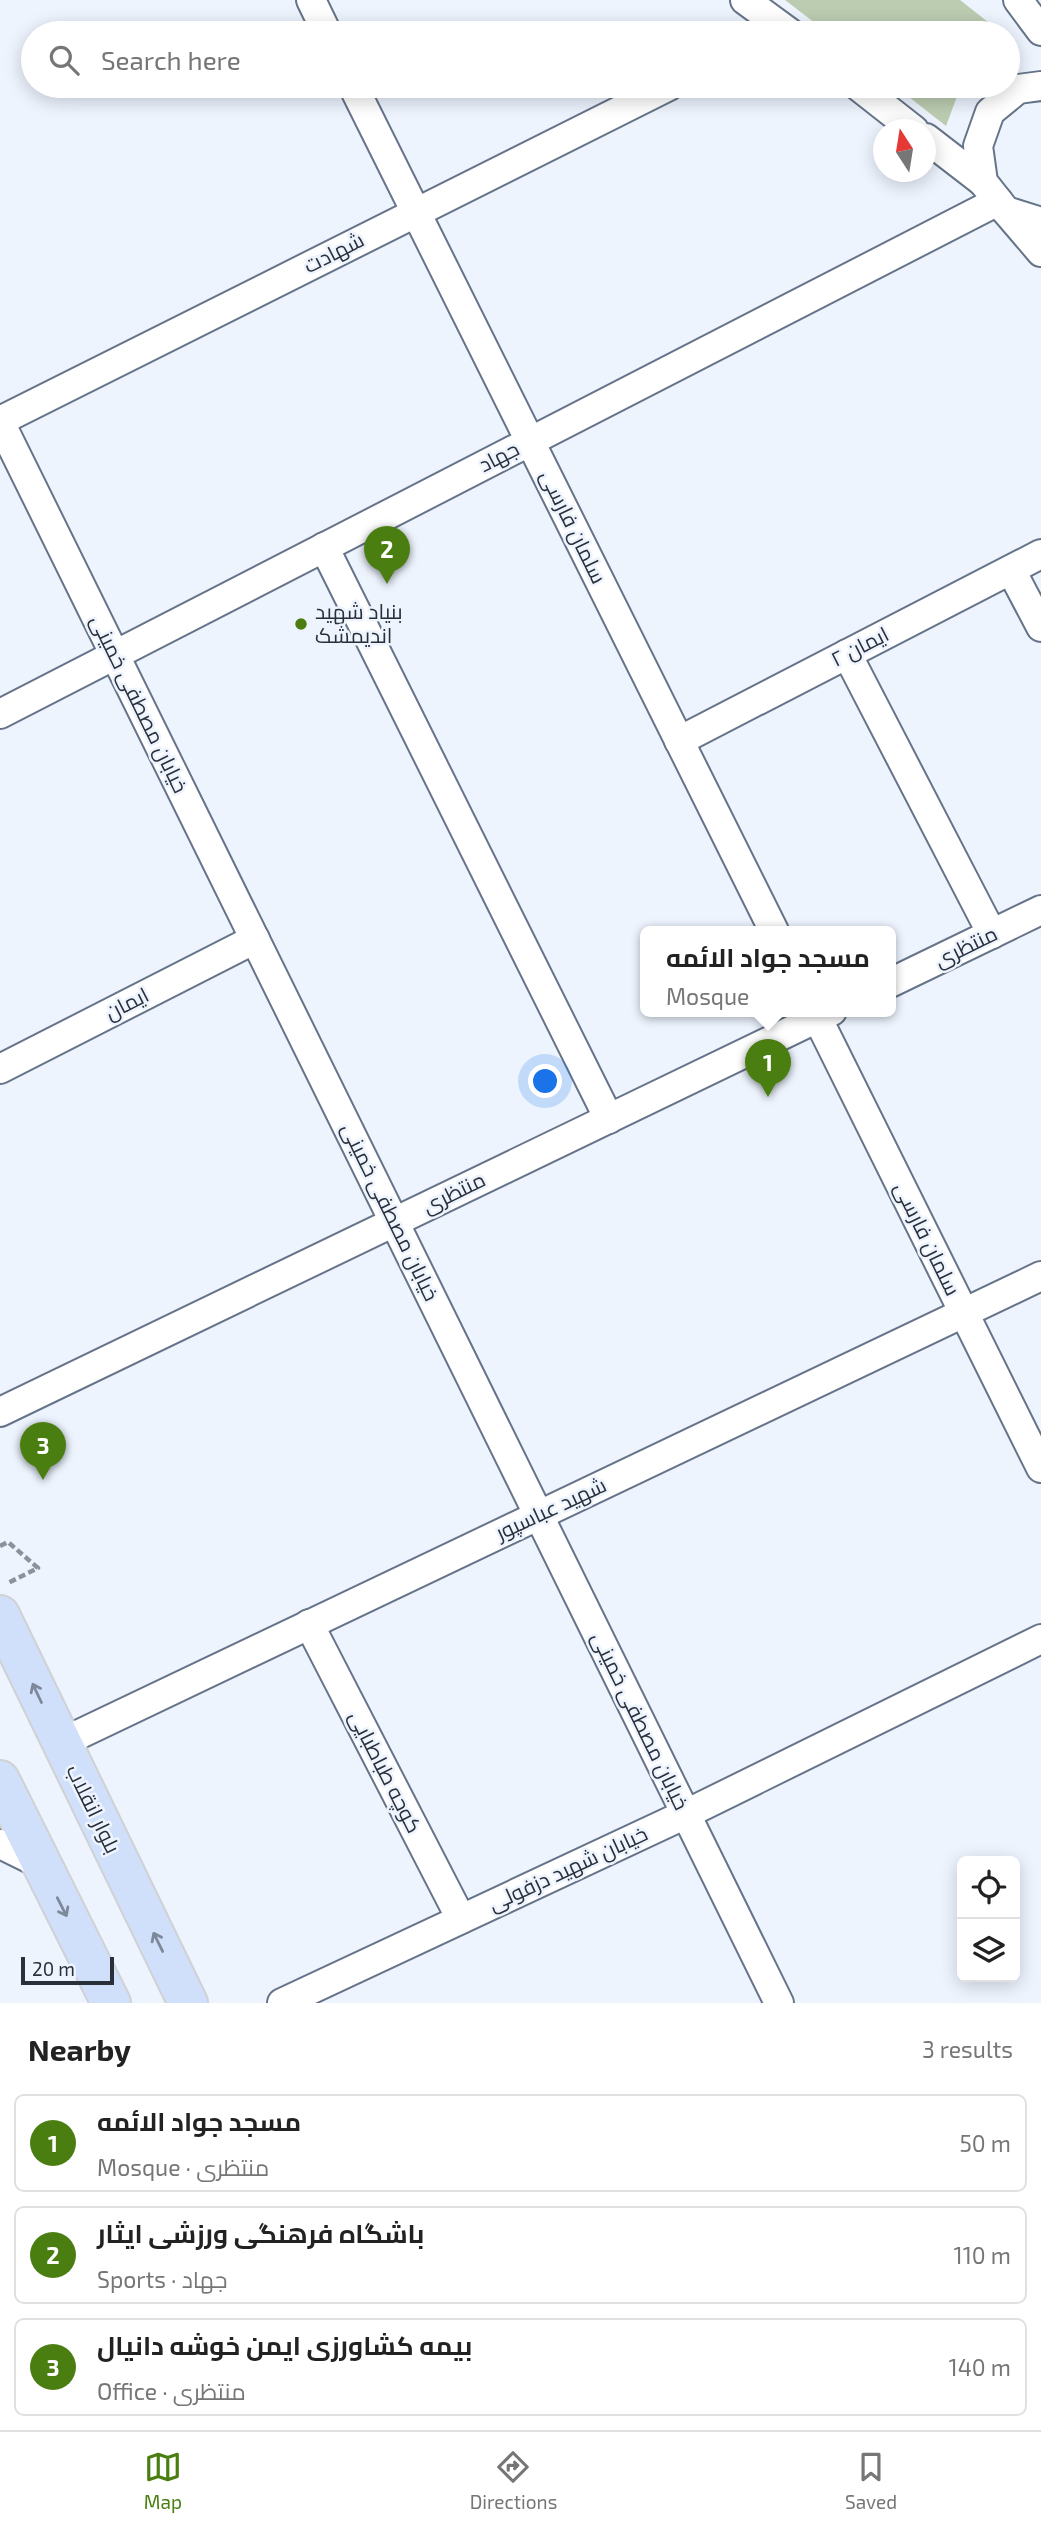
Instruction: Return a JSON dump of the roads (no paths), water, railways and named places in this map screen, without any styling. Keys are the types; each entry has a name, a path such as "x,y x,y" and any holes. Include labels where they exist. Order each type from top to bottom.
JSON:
{"main road":[{"name":"بلوار انقلاب","path":"0,1615 188,2003"},
{"path":"0,1780 111,2003"}],"street":[{"path":"310,0 321,21"},
{"path":"746,0 770,21"},
{"path":"1018,0 1041,31"},
{"path":"1020,89 1041,86"},
{"name":"سلمان فارسی","path":"359,98 772,926"},
{"name":"شهادت","path":"0,421 645,98"},
{"path":"873,98 900,119"},
{"path":"1007,98 990,112 978,146 996,198 1041,222"},
{"path":"936,147 996,198 1041,252"},
{"name":"جهاد","path":"0,714 996,198"},
{"name":"خیابان مصطفی خمینی","path":"0,421 779,2003"},
{"path":"324,547 609,1119"},
{"name":"ایمان ۲","path":"679,741 1041,554"},
{"path":"1011,570 1041,627"},
{"path":"847,654 992,934"},
{"name":"منتظری","path":"896,981 1041,911"},
{"name":"ایمان","path":"0,1069 255,939"},
{"name":"منتظری","path":"0,1412 815,1017"},
{"name":"سلمان فارسی","path":"822,1017 1041,1468"},
{"name":"شهید عباسپور","path":"61,1742 1041,1276"},
{"name":"کوچه طباطبایی","path":"309,1624 461,1919"},
{"name":"خیابان شهید دزفولی","path":"282,2003 686,1814 1041,1639"},
{"path":"0,1844 41,1864"}],"place":[{"name":"باشگاه فرهنگی ورزشی ایثار","path":"387,584"},
{"name":"بنیاد شهید اندیمشک","path":"301,624"},
{"name":"مسجد جواد الائمه","path":"768,1097"},
{"name":"بیمه کشاورزی ایمن خوشه دانیال","path":"43,1480"}]}
